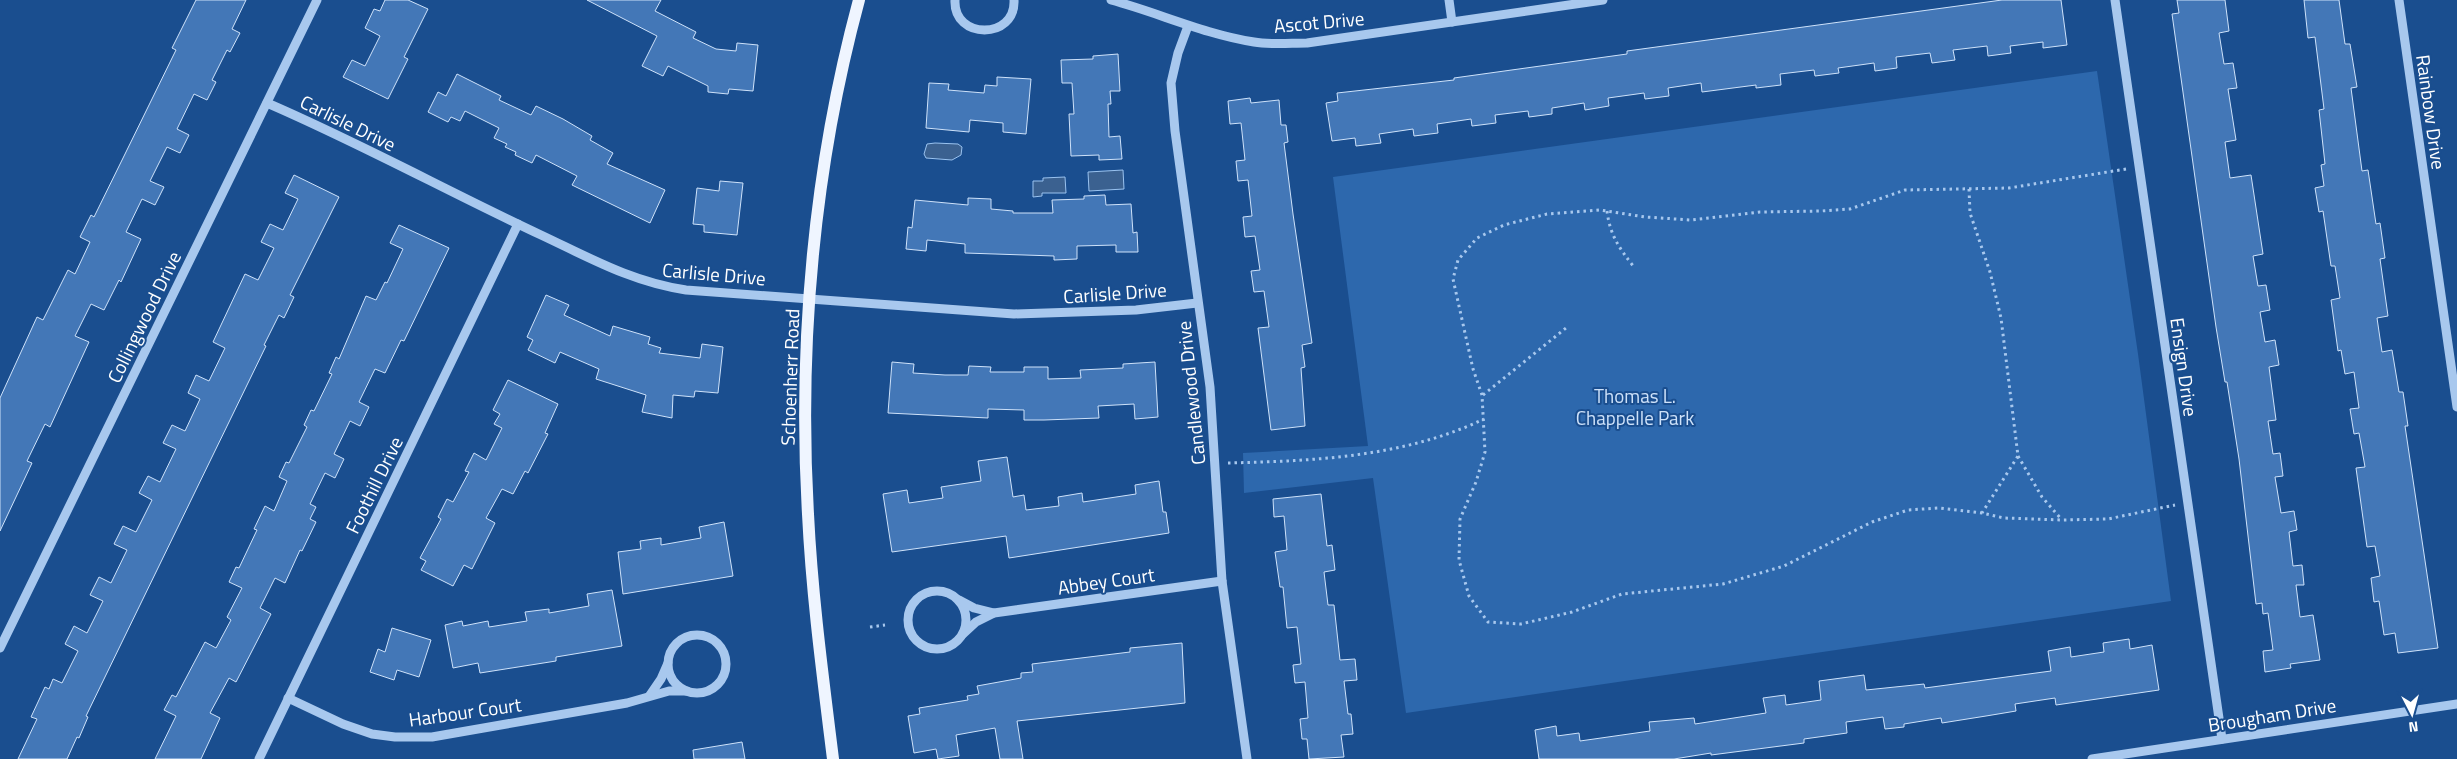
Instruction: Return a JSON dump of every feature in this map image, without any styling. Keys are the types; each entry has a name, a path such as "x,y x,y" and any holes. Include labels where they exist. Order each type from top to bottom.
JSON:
{"main road":[{"name":"Schoenherr Road","path":"833,759 812,581 808,514 806,391 811,299 825,164 837,93 859,0"}],"street":[{"name":"Collingwood Drive","path":"0,648 317,0"},
{"path":"955,0 958,15 964,23 980,31 998,28 1011,14 1016,2"},
{"name":"Ascot Drive","path":"1111,0 1188,26 1236,38 1272,44 1307,43 1603,0"},
{"path":"1449,0 1452,22"},
{"name":"Ensign Drive","path":"2115,0 2222,739"},
{"name":"Rainbow Drive","path":"2399,0 2457,407"},
{"name":"Candlewood Drive","path":"1188,26 1178,53 1171,83 1175,131 1210,387 1222,581 1247,759"},
{"name":"Carlisle Drive","path":"266,103 638,280 659,286 686,290 1014,314 1136,310 1198,303"},
{"name":"Foothill Drive","path":"259,759 518,224"},
{"name":"Abbey Court","path":"994,613 974,608 942,591 924,594 911,607 908,626 919,643 938,649 956,642 976,622 994,613 1222,581"},
{"path":"958,600 966,616 963,634"},
{"name":"Harbour Court","path":"288,698 343,724 372,734 395,737 432,737 627,703 669,691 706,692 721,681 727,664 720,645 712,638 703,635 683,638 675,644 662,679 650,695"},
{"path":"668,662 673,680 687,692"},
{"name":"Brougham Drive","path":"2092,759 2457,704"}],"path":[{"path":"2139,167 2009,188 1905,190 1850,209 1760,212 1690,220 1645,217 1607,211 1547,214 1504,226 1477,238 1458,260 1453,280 1473,369 1482,395 1485,452 1476,482 1460,519 1459,560 1469,596 1488,622 1521,624 1572,612 1622,594 1723,584 1784,566 1872,522 1908,510 1939,508 1982,512 2004,518 2108,519 2187,502"},
{"path":"1969,189 1970,213 1990,272 2002,318 2018,456 2042,497 2062,520"},
{"path":"1607,211 1609,227 1616,244 1634,267"},
{"path":"1482,395 1566,328"},
{"path":"1241,462 1360,456 1460,430 1484,419"},
{"path":"1982,512 2018,456"},
{"path":"870,627 885,625"}],"green space":[{"name":"Thomas L. Chappelle Park","path":"2097,71 2171,601 1406,713 1373,478 1244,493 1243,453 1368,446 1333,177"}],"shaded area":[{"path":"927,144 958,144 962,147 961,155 952,160 926,158 924,154"},
{"path":"1123,170 1124,189 1089,191 1088,172"},
{"path":"1065,177 1066,193 1042,193 1042,196 1033,197 1033,181 1043,181 1043,178"}],"building":[{"path":"196,0 246,0 232,29 240,33 230,52 227,50 212,80 216,82 207,100 194,94 177,129 189,135 180,153 167,147 150,181 164,187 155,205 142,199 126,232 141,239 121,282 119,280 104,310 91,304 75,336 89,342 50,427 45,424 27,461 32,463 0,531 0,398 37,317 43,320 68,270 75,274 90,242 80,237 91,215 94,217 176,50 172,48"},
{"path":"385,0 408,0 428,9 404,57 408,59 388,99 343,77 352,60 365,66 380,36 365,28 374,9 380,11"},
{"path":"587,0 661,0 655,11 696,32 693,38 716,49 736,51 737,43 758,45 753,91 729,89 728,94 708,92 708,86 668,66 663,76 642,66 657,36"},
{"path":"2002,0 2061,0 2067,45 2043,48 2043,42 2010,46 2011,53 1988,56 1987,46 1953,50 1955,60 1932,63 1930,53 1896,57 1897,68 1875,71 1874,63 1838,68 1839,73 1815,76 1814,70 1780,74 1781,85 1756,88 1756,85 1702,92 1701,83 1668,88 1669,96 1645,99 1644,93 1608,98 1609,106 1585,110 1584,103 1552,108 1552,114 1529,117 1528,111 1495,115 1496,123 1472,126 1471,119 1437,124 1438,133 1414,136 1413,129 1379,134 1381,143 1356,146 1355,138 1332,141 1326,103 1338,101 1337,93 1454,80 1454,78 1627,54 1627,51"},
{"path":"2177,0 2225,0 2229,31 2219,33 2224,64 2233,63 2237,88 2228,89 2236,140 2225,142 2230,178 2251,175 2263,254 2253,256 2258,286 2266,285 2270,310 2260,312 2265,342 2275,340 2279,365 2269,367 2276,420 2268,421 2273,454 2280,453 2283,476 2275,477 2281,513 2294,511 2297,530 2289,532 2293,566 2302,565 2304,585 2296,585 2300,617 2313,615 2320,660 2290,664 2291,668 2265,672 2263,651 2273,650 2268,613 2263,614 2262,603 2256,604 2239,459 2216,327 2172,14 2179,13"},
{"path":"2304,0 2339,0 2345,44 2350,44 2357,87 2351,88 2362,171 2368,170 2376,224 2380,223 2385,258 2380,259 2388,316 2377,318 2382,352 2392,350 2399,392 2403,392 2408,426 2405,426 2438,648 2398,653 2395,633 2384,635 2379,601 2374,602 2371,578 2380,576 2375,546 2367,547 2356,468 2365,467 2359,433 2354,434 2350,409 2359,408 2354,372 2345,374 2341,350 2338,351 2331,300 2340,298 2335,266 2331,266 2323,211 2319,212 2315,188 2324,186 2321,165 2325,164 2319,110 2324,109 2315,37 2308,38"},
{"path":"1118,54 1120,91 1110,91 1111,104 1108,104 1109,137 1120,136 1122,159 1099,160 1099,155 1071,156 1069,114 1074,114 1072,83 1062,83 1061,60 1093,59 1093,56"},
{"path":"457,74 501,96 499,100 531,115 536,106 563,119 592,136 590,140 613,153 607,164 665,190 650,223 572,185 577,176 536,155 532,163 515,155 516,152 505,147 507,144 494,138 499,128 465,111 460,121 451,117 448,122 428,112 438,92 446,96"},
{"path":"997,77 1031,79 1026,134 1003,132 1003,123 970,120 969,132 926,128 929,83 949,84 948,90 984,93 985,85 997,86"},
{"path":"1250,98 1251,103 1279,100 1281,125 1286,125 1288,142 1284,143 1312,343 1302,345 1305,367 1301,368 1305,426 1271,430 1258,328 1269,327 1264,291 1254,292 1251,271 1260,270 1255,236 1245,237 1243,217 1252,216 1248,180 1238,181 1236,161 1245,160 1241,123 1230,124 1228,101"},
{"path":"294,175 339,197 290,295 294,297 284,318 279,315 264,345 266,346 86,716 88,717 79,738 77,737 67,759 18,759 37,719 31,717 45,687 49,689 53,679 62,683 78,651 65,644 74,626 87,633 103,601 90,595 99,577 111,583 127,550 114,544 123,526 136,532 152,500 139,493 148,476 160,482 176,449 163,443 172,425 185,431 200,399 188,393 196,375 209,381 225,348 213,342 245,274 258,280 274,248 261,242 270,224 283,230 298,199 285,193"},
{"path":"720,181 743,183 737,235 704,232 704,225 693,224 697,188 719,191"},
{"path":"1105,195 1106,205 1131,204 1133,233 1137,232 1138,252 1116,252 1116,245 1077,246 1077,259 1054,260 1054,256 965,253 965,244 927,240 926,251 906,249 908,227 912,228 915,200 968,205 968,198 991,199 991,209 1013,211 1013,213 1053,213 1052,200 1084,199 1084,196"},
{"path":"399,225 449,248 404,341 401,340 385,373 375,369 359,402 369,407 360,426 350,421 334,454 344,459 335,478 325,473 310,504 316,507 310,519 316,522 302,551 300,550 285,583 275,578 260,608 271,614 236,682 229,678 210,713 220,718 201,759 155,759 176,716 164,710 172,695 176,697 205,642 216,648 231,620 227,617 242,588 229,582 236,567 239,568 257,530 254,529 265,506 274,511 287,481 279,477 286,462 289,463 307,427 304,425 311,410 314,411 332,374 329,373 336,357 339,359 366,296 376,300 385,282 387,283 403,249 390,243"},
{"path":"546,295 569,305 564,315 610,336 613,326 650,337 648,344 661,348 659,353 700,358 702,344 723,347 718,393 695,391 694,397 673,395 672,418 642,412 646,395 596,379 599,369 560,352 555,363 528,350 533,340 527,337"},
{"path":"892,362 914,364 913,373 945,375 968,375 969,366 991,367 990,372 1024,372 1024,367 1048,367 1048,379 1081,378 1080,370 1123,368 1123,364 1155,362 1158,417 1135,419 1134,404 1098,406 1099,418 1024,420 1024,410 988,409 988,418 888,413"},
{"path":"508,380 558,404 545,433 548,434 528,473 525,471 513,494 502,489 486,518 495,523 472,569 464,565 453,586 421,570 426,561 420,558 441,519 438,517 447,499 453,502 469,472 465,471 474,453 486,460 502,428 494,424 500,414 493,410"},
{"path":"1007,457 1013,497 1024,495 1026,510 1059,506 1058,497 1082,493 1083,502 1136,494 1135,485 1159,481 1163,512 1166,512 1169,533 1009,558 1006,536 892,552 883,494 907,490 909,503 943,498 941,487 981,481 978,461"},
{"path":"1321,494 1327,546 1332,545 1335,570 1324,572 1328,605 1334,605 1340,660 1355,659 1357,680 1344,681 1348,714 1351,714 1353,734 1341,735 1344,757 1309,759 1307,739 1302,739 1300,719 1308,718 1305,682 1295,683 1293,665 1301,664 1297,627 1287,628 1283,587 1280,587 1275,552 1287,550 1284,516 1274,517 1273,499"},
{"path":"724,522 733,576 623,594 618,552 641,549 640,541 661,538 661,545 701,538 699,527"},
{"path":"612,590 622,646 556,657 556,661 480,673 478,663 453,668 445,625 462,621 463,626 488,621 489,627 527,621 525,612 549,609 549,613 589,606 587,594"},
{"path":"392,628 431,640 419,677 397,670 394,680 370,672 378,649 385,652"},
{"path":"2129,639 2130,649 2152,645 2159,690 2056,705 2055,698 2015,704 2016,711 1942,723 1941,718 1904,724 1904,727 1885,729 1883,717 1846,722 1847,733 1804,739 1804,743 1711,755 1711,753 1674,759 1539,759 1535,730 1556,726 1557,736 1579,733 1580,741 1650,731 1649,722 1694,718 1695,724 1766,713 1763,698 1785,695 1786,705 1821,700 1819,681 1864,675 1866,690 1924,684 1925,688 2051,671 2048,651 2070,647 2071,657 2104,652 2103,643"},
{"path":"1182,643 1185,703 1017,721 1023,759 1000,759 995,728 956,735 959,756 938,759 936,749 914,753 908,716 920,714 919,708 968,700 967,696 979,694 977,686 1021,678 1021,673 1033,672 1032,664 1130,652 1130,648"},
{"path":"742,742 745,759 694,759 693,750"}]}
